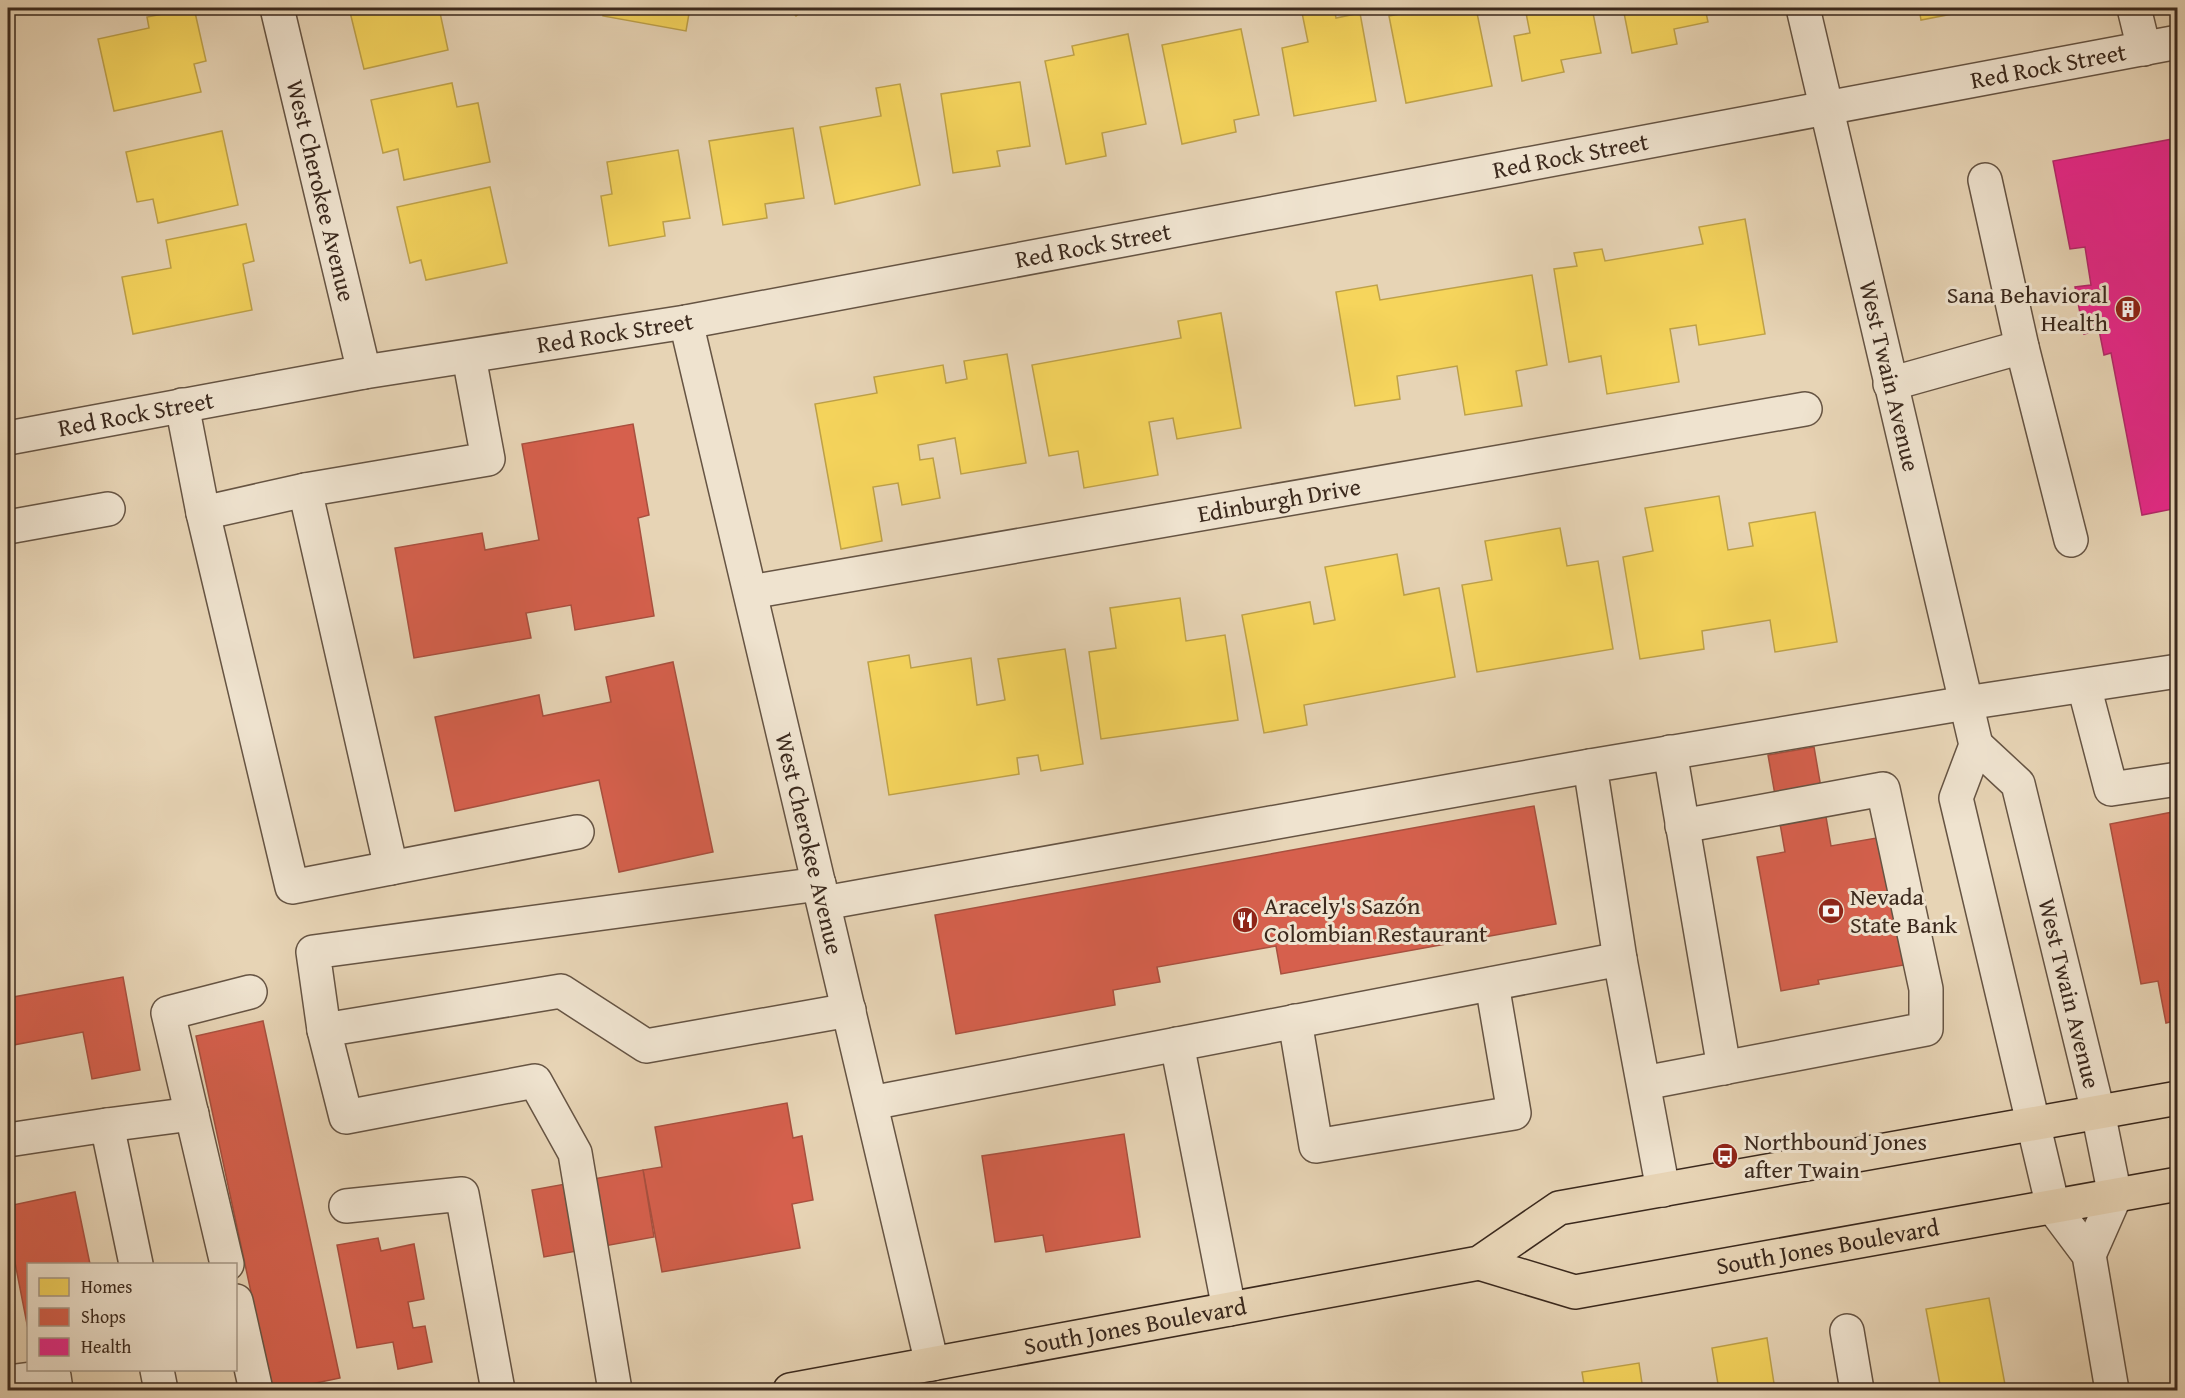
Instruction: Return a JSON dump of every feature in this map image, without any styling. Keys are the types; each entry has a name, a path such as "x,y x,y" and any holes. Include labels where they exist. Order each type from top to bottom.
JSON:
{"main road":[{"name":"South Jones Boulevard","path":"790,1390 1479,1263 1559,1208 2178,1098"},
{"name":"South Jones Boulevard","path":"1479,1263 1575,1292 2178,1184"}],"street":[{"name":"West Cherokee Avenue","path":"277,8 364,372"},
{"name":"West Twain Avenue","path":"1803,8 1976,745 2018,784 2098,1112 2115,1196"},
{"path":"2134,8 2144,49"},
{"name":"Red Rock Street","path":"8,438 364,372 686,322 2178,42"},
{"path":"1985,180 2022,347 2071,540"},
{"name":"West Cherokee Avenue","path":"686,322 932,1364"},
{"path":"1890,384 2022,347"},
{"path":"203,513 305,490 488,459 469,357"},
{"path":"182,405 203,513 292,887 577,832"},
{"name":"Edinburgh Drive","path":"751,592 1805,409"},
{"path":"305,490 390,868"},
{"path":"8,527 108,509"},
{"path":"615,1390 575,1153 535,1081 346,1117 324,1030 313,952 821,894 1966,702 2178,671"},
{"path":"2084,686 2111,789 2178,779"},
{"path":"1976,745 1956,798 2053,1207 2089,1255 2112,1390"},
{"path":"1670,752 1724,1068"},
{"path":"1590,766 1620,959 1664,1190"},
{"path":"1644,1083 1926,1029 1926,989 1883,789 1682,826"},
{"path":"871,1103 1620,959"},
{"path":"1296,1022 1316,1146 1514,1113 1492,984"},
{"path":"324,1030 561,991 646,1046 849,1010"},
{"path":"227,1263 168,1013 250,992"},
{"path":"1177,1044 1228,1309"},
{"path":"8,1140 192,1114"},
{"path":"107,1125 136,1263"},
{"path":"346,1206 462,1194 498,1390"},
{"path":"2089,1255 2115,1196"},
{"path":"237,1305 256,1390"},
{"path":"1847,1331 1857,1390"},
{"path":"157,1371 161,1390"},
{"path":"8,1382 54,1376 56,1390"}],"building: Homes":[{"path":"194,8 206,61 194,64 201,92 114,111 98,39 149,28 147,17"},
{"path":"349,8 439,8 448,50 364,69"},
{"path":"604,8 690,8 686,31 603,16"},
{"path":"789,8 806,8 796,16"},
{"path":"1301,8 1334,8 1336,18 1360,13 1376,101 1294,116 1282,48 1308,42"},
{"path":"1431,8 1476,8 1492,86 1406,103 1389,16"},
{"path":"1525,8 1592,8 1601,53 1561,60 1564,72 1522,81 1514,36 1530,33"},
{"path":"1623,8 1705,8 1708,22 1674,29 1677,44 1632,53"},
{"path":"1919,8 1983,8 1921,20"},
{"path":"1241,29 1259,115 1234,120 1236,132 1182,144 1162,45"},
{"path":"1128,34 1146,124 1102,133 1106,156 1066,164 1045,61 1074,55 1072,46"},
{"path":"1020,82 1030,146 997,151 1000,166 953,173 941,94"},
{"path":"452,83 457,107 478,103 490,162 404,180 398,149 383,153 371,100"},
{"path":"900,84 920,185 835,204 820,127 881,116 876,88"},
{"path":"793,128 804,198 765,204 767,218 723,225 709,141"},
{"path":"222,131 238,205 158,223 153,199 137,202 126,152"},
{"path":"678,150 690,218 663,222 665,236 609,246 601,196 612,194 607,162"},
{"path":"490,187 507,263 426,280 421,260 410,263 397,207"},
{"path":"1745,219 1765,334 1699,345 1696,325 1670,329 1679,382 1607,394 1601,356 1569,362 1554,269 1577,266 1574,253 1602,249 1605,261 1703,244 1699,227"},
{"path":"246,224 254,261 243,264 252,310 133,334 122,277 171,268 166,240"},
{"path":"1532,275 1547,365 1516,371 1522,406 1465,415 1457,366 1397,376 1400,399 1355,406 1336,292 1377,285 1380,300"},
{"path":"1221,313 1241,428 1177,439 1173,418 1149,422 1158,475 1084,488 1078,451 1049,456 1032,365 1181,338 1178,321"},
{"path":"1007,354 1026,463 961,474 955,438 918,445 920,460 933,458 940,498 902,505 898,483 873,487 882,541 841,549 815,404 877,393 874,377 943,365 946,383 967,379 964,361"},
{"path":"1719,496 1728,550 1753,546 1749,523 1815,512 1837,642 1775,652 1770,620 1702,631 1704,649 1640,659 1623,557 1653,551 1645,508"},
{"path":"1560,528 1567,566 1598,561 1613,649 1477,672 1462,585 1492,580 1485,541"},
{"path":"1397,554 1404,595 1439,588 1455,677 1304,705 1307,725 1264,733 1242,615 1310,602 1314,624 1335,620 1325,567"},
{"path":"1180,598 1186,641 1225,635 1238,720 1101,739 1089,652 1116,648 1110,608"},
{"path":"1065,649 1083,764 1041,771 1038,755 1017,758 1019,774 889,795 868,662 909,655 911,668 971,658 977,705 1005,700 998,659"},
{"path":"1989,1298 2006,1390 1941,1390 1926,1309"},
{"path":"1767,1338 1775,1390 1719,1390 1712,1348"},
{"path":"1639,1363 1643,1390 1585,1390 1582,1372"}],"building: Shops":[{"path":"633,424 649,515 638,518 654,616 575,630 571,605 526,613 531,638 414,658 395,548 482,533 485,550 539,540 522,444"},
{"path":"673,662 713,852 619,872 599,780 455,811 435,717 539,695 543,716 611,702 606,677"},
{"name":"Nevada State Bank","path":"1814,747 1831,846 1882,837 1904,965 1818,980 1819,984 1781,991 1757,857 1785,852 1768,755"},
{"name":"Aracely's Sazón Colombian Restaurant","path":"1534,806 1556,924 1281,974 1276,946 1157,967 1160,982 1113,990 1115,1005 956,1034 935,915"},
{"path":"2178,811 2178,1020 2166,1023 2158,981 2141,984 2110,824"},
{"path":"123,977 140,1070 92,1079 83,1032 8,1046 8,998"},
{"path":"263,1021 340,1378 283,1390 272,1390 196,1036"},
{"path":"787,1103 793,1138 802,1136 813,1200 792,1204 800,1248 662,1272 643,1170 662,1167 655,1127"},
{"path":"1124,1134 1140,1237 1046,1252 1043,1235 995,1242 982,1156"},
{"path":"643,1170 654,1237 544,1257 532,1190"},
{"path":"75,1192 90,1263 27,1263 27,1324 8,1227 8,1206"},
{"path":"378,1238 381,1251 414,1244 424,1299 408,1302 413,1328 425,1326 432,1362 398,1369 393,1342 357,1348 337,1245"}],"building: Health":[{"name":"Sana Behavioral Health","path":"2178,138 2178,508 2142,515 2111,353 2104,355 2099,330 2084,334 2075,287 2091,285 2085,247 2070,249 2053,161"}],"place":[{"name":"Sana Behavioral Health","path":"2128,309"},
{"name":"Nevada State Bank","path":"1831,911"},
{"name":"Aracely's Sazón Colombian Restaurant","path":"1245,920"},
{"name":"Northbound Jones after Twain","path":"1725,1156"}]}
